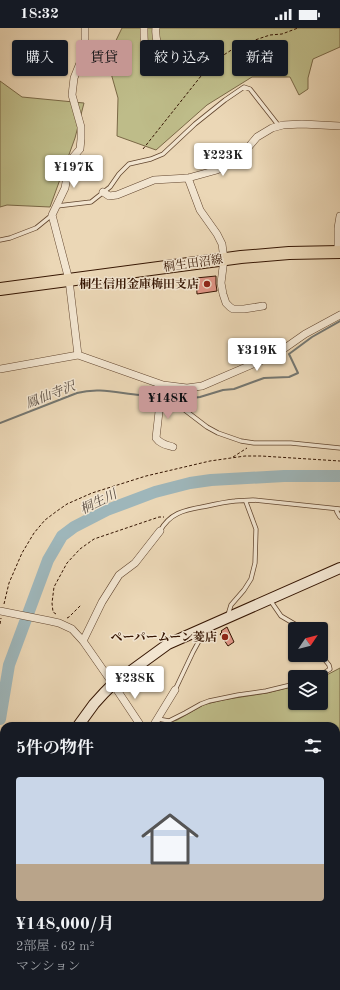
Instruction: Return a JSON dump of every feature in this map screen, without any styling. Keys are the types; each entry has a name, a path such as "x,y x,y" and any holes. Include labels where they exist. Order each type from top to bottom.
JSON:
{"main road":[{"name":"桐生田沼線","path":"0,289 224,259 289,253 339,252"}],"street":[{"path":"78,355 69,280 52,216 65,188 68,163 80,149 81,127 72,95 74,78 85,46 85,28"},
{"path":"144,28 147,53 152,60 157,63 160,61 161,53 155,34 156,28"},
{"path":"103,192 109,196 117,195 154,180 188,178 217,170 236,160 257,138 272,128 279,126 302,124 340,126"},
{"path":"188,178 200,210 217,234 222,244 224,259 222,283 226,303 233,309 237,310 263,306"},
{"path":"339,252 338,228 340,216"},
{"path":"0,369 78,355 164,385 187,388 202,386 274,355 305,334 340,315"},
{"path":"164,385 161,394 156,438 160,442 173,447"},
{"path":"83,641 102,602 119,575 135,564 160,531"},
{"path":"81,722 94,704 113,684 168,644 340,568"},
{"path":"2,611 59,623 72,629 83,641 138,722"},
{"path":"156,722 174,690"}],"lane":[{"path":"56,206 91,202 110,187 119,174 129,164 151,159 163,154 195,124 244,87 250,89 279,126"},
{"path":"0,240 10,238 36,228 52,216"},
{"path":"161,394 169,398 212,430 241,441 254,443 291,443 340,448"},
{"path":"160,531 164,524 171,518 185,510 237,501 246,502 253,500 338,509 340,517"},
{"path":"227,618 231,605 251,579 255,562 256,529 246,502"},
{"path":"270,599 281,616 291,622"},
{"path":"174,690 207,627"},
{"path":"327,662 330,669 328,670"},
{"path":"158,719 169,721 209,701 288,686"}],"path":[{"path":"143,149 205,71 219,58 246,43 270,35 282,34 298,28"},
{"path":"232,458 254,443"},
{"path":"0,624 9,583 22,553 34,533 46,520 67,504 92,493 146,476 210,461 245,456 261,456 340,461"},
{"path":"58,616 53,612 52,604 54,587 67,563 80,549 94,539 104,535 159,517 166,516 171,518"},
{"path":"62,617 69,617 81,605"}],"shaded area":[{"path":"122,28 340,28 340,47 313,59 308,78 308,89 299,95 290,77 252,77 207,105 156,150 117,136 118,98 112,76 132,76 132,40 116,40"},
{"path":"0,81 22,97 84,103 75,138 50,207 7,205 0,207"},
{"path":"340,668 340,722 170,722 177,720 203,705 222,700 267,693 288,688 288,710 328,710 328,674"}],"building":[{"path":"216,276 217,291 197,294 196,278"},
{"path":"227,627 234,642 228,646 220,634 222,632 221,631"}],"waterway":[{"name":"鳳仙寺沢","path":"169,397 185,399 200,397 223,390 234,389 264,378 289,377 298,373 289,354 312,337 340,321"},
{"name":"鳳仙寺沢","path":"0,423 85,391 100,390 155,395"},
{"name":"桐生川","path":"0,719 9,665 48,560 62,536 74,527 107,510 155,492 190,483 211,480 284,476 340,476"}],"place":[{"name":"桐生信用金庫梅田支店","path":"207,284"},
{"name":"ペーパームーン菱店","path":"225,637"}]}
